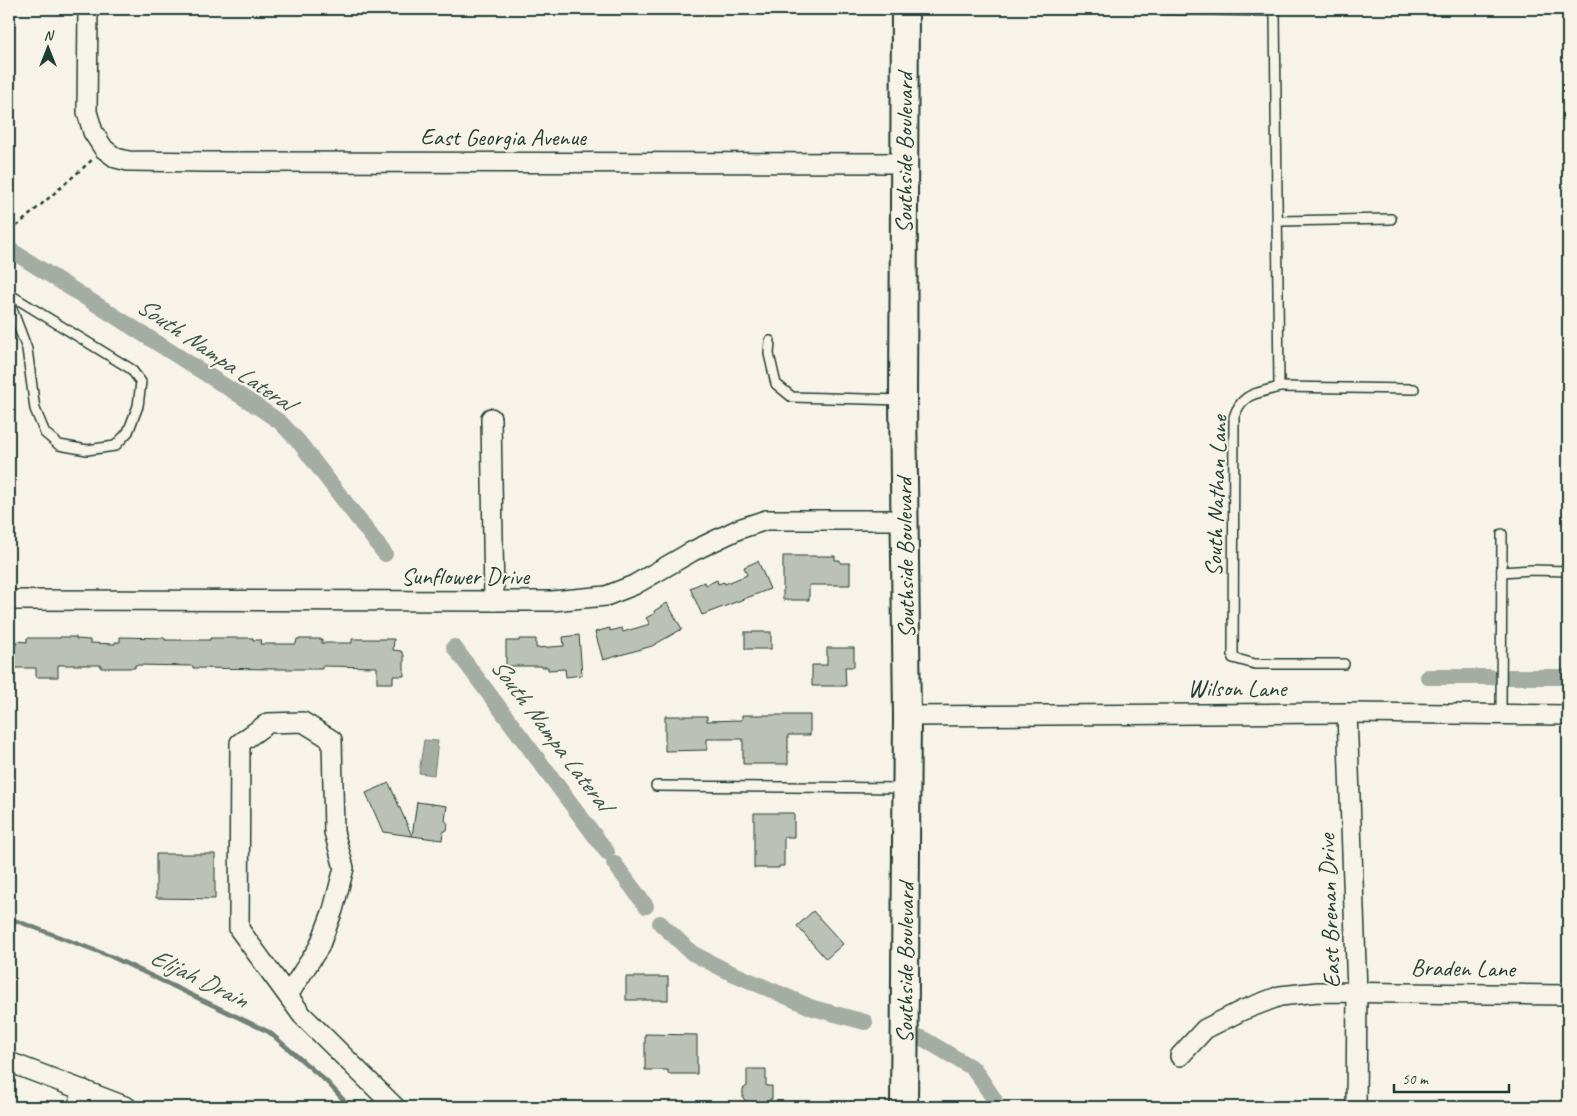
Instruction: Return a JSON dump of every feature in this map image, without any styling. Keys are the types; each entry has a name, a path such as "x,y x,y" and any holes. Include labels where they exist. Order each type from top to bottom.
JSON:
{"main road":[{"name":"Southside Boulevard","path":"904,9 903,400 907,716 904,1107"}],"street":[{"path":"88,9 87,112 93,132 104,149"},
{"name":"East Georgia Avenue","path":"104,149 116,158 128,160 206,162 904,163"},
{"path":"491,418 494,601"},
{"name":"Sunflower Drive","path":"9,600 494,601 552,600 606,596 634,585 701,547 739,529 766,520 904,520"},
{"name":"Wilson Lane","path":"907,716 1347,713 1568,715"},
{"name":"East Brenan Drive","path":"1347,713 1357,992 1356,1107"},
{"path":"288,995 319,947 333,910 344,868 334,832 332,740 303,722 268,723 240,743 238,929 302,1015 395,1107"},
{"name":"Braden Lane","path":"1180,1056 1205,1029 1243,1010 1280,996 1318,992 1568,995"},
{"path":"9,1062 80,1099 127,1107"}],"lane":[{"path":"1148,9 1275,11 1280,387 1414,389"},
{"path":"1278,221 1391,219"},
{"path":"9,294 130,369 141,382 138,406 128,432 115,446 87,450 68,447 59,445 45,433 35,408 27,349 9,301"},
{"path":"770,341 769,354 776,384 792,396 903,400"},
{"name":"South Nathan Lane","path":"1280,387 1246,396 1238,406 1234,417 1233,658 1255,664 1344,664"},
{"path":"1501,714 1502,534"},
{"path":"1502,572 1531,570 1568,571"},
{"path":"656,786 906,788"}],"path":[{"path":"9,225 15,227 104,149"}],"shaded area":[{"path":"424,740 438,741 434,775 419,773"}],"building":[{"path":"783,556 835,556 835,560 840,560 840,563 850,563 850,585 809,585 809,600 783,600"},
{"path":"758,561 770,589 702,615 690,588 704,582 706,585 717,580 718,584 724,582 725,584 747,575 744,567"},
{"path":"667,603 682,629 652,646 603,660 595,632 610,628 610,631 622,628 623,632 650,624 646,618"},
{"path":"745,632 771,632 771,649 745,649"},
{"path":"579,635 582,675 566,677 565,669 548,670 548,667 541,666 506,666 506,641 536,639 536,648 564,646 563,637"},
{"path":"76,637 76,639 90,640 90,643 115,644 115,642 120,642 120,637 165,638 165,640 253,638 253,640 261,640 260,644 296,644 297,639 322,639 322,643 352,643 352,639 394,639 393,650 401,651 404,655 404,676 393,676 393,683 377,683 377,667 322,666 322,669 275,669 135,665 135,668 101,668 101,665 58,665 58,677 36,677 36,668 10,668 10,645 16,645 17,641 27,642 27,638"},
{"path":"827,648 854,648 854,667 845,667 846,686 812,686 812,665 827,665"},
{"path":"742,715 810,715 810,735 788,735 788,764 743,764 743,739 707,739 707,750 665,751 665,716 707,716 707,721 742,720"},
{"path":"389,783 412,836 383,832 366,793"},
{"path":"417,802 447,806 445,820 448,824 447,830 443,832 442,840 412,836"},
{"path":"754,813 794,813 794,837 784,837 784,866 779,866 779,868 754,868"},
{"path":"156,854 215,854 215,899 156,898"},
{"path":"813,911 843,944 826,959 797,926"},
{"path":"626,977 668,977 668,1000 626,1000"},
{"path":"645,1034 697,1035 697,1074 668,1074 668,1070 645,1070"},
{"path":"747,1069 766,1069 766,1086 772,1086 770,1107 747,1107 747,1102 743,1098 743,1089 747,1086"}],"waterway":[{"name":"South Nampa Lateral","path":"9,249 280,422 299,442 385,554"},
{"name":"South Nampa Lateral","path":"454,647 607,852"},
{"path":"1428,677 1490,677"},
{"path":"1510,677 1568,677"},
{"name":"South Nampa Lateral","path":"614,863 646,906"},
{"name":"Elijah Drain","path":"9,918 110,956 269,1032 327,1082 350,1107"},
{"name":"South Nampa Lateral","path":"660,923 692,953 727,971 813,1008 865,1022"},
{"name":"South Nampa Lateral","path":"922,1038 974,1069 994,1099 996,1107"}]}
